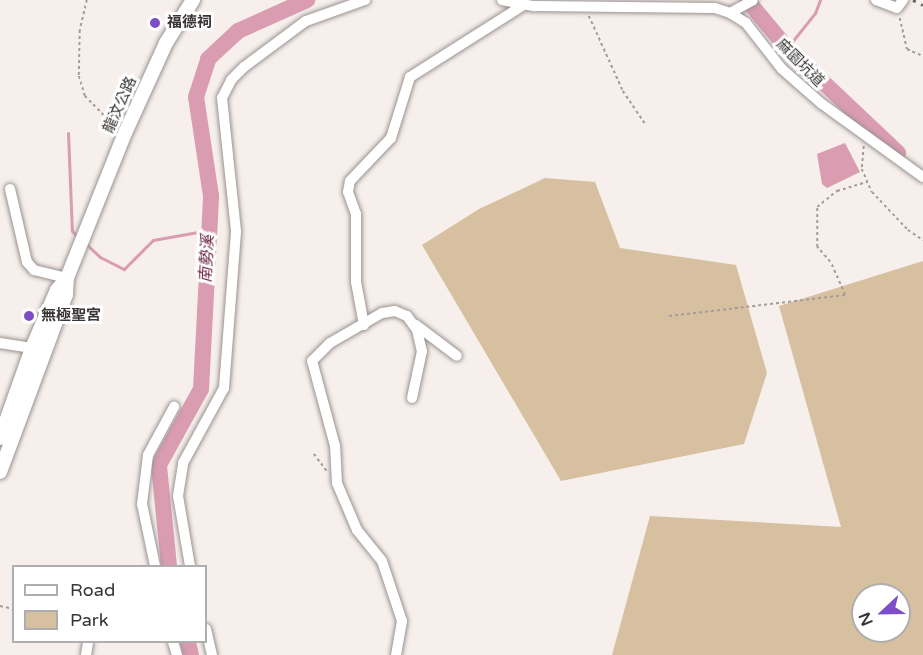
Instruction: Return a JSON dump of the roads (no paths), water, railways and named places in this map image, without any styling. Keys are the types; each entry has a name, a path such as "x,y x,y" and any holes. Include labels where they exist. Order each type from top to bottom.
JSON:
{"main road":[{"name":"龍汶公路","path":"67,278 125,133 166,44 193,0"},
{"path":"0,472 57,290 67,278"},
{"path":"0,438 37,349"}],"street":[{"path":"190,565 178,495 183,463 224,388 236,231 222,98 231,80 275,42 324,12 365,0"},
{"path":"502,0 525,4 585,7 656,3 730,13 753,0"},
{"path":"876,0 900,4"},
{"path":"364,325 356,282 356,214 348,192 350,181 391,138 410,77 525,4"},
{"name":"麻園坑道","path":"730,13 746,23 782,69 865,136 923,177"},
{"path":"10,189 27,262 34,270 67,278"},
{"path":"396,655 402,621 382,561 357,530 337,483 335,446 312,361 320,350 388,311 407,316 457,356"},
{"path":"407,316 417,330 422,351 412,398"},
{"path":"0,343 37,349"},
{"path":"155,565 142,504 148,455 174,407"},
{"path":"207,633 212,655"}],"waterway":[{"name":"南勢溪","path":"169,565 159,465 201,389 211,196 196,97 208,59 238,31 307,0"},
{"path":"747,0 787,48 898,153"},
{"path":"787,48 815,13 820,0"},
{"path":"68,133 72,231 78,237"},
{"path":"85,243 100,257 124,269 153,240 209,230"},
{"name":"南勢溪","path":"188,643 191,655"}],"railway":[{"path":"913,0 923,5"}],"place":[{"name":"福德祠","path":"155,23"},
{"name":"無極聖宮","path":"29,316"}]}
